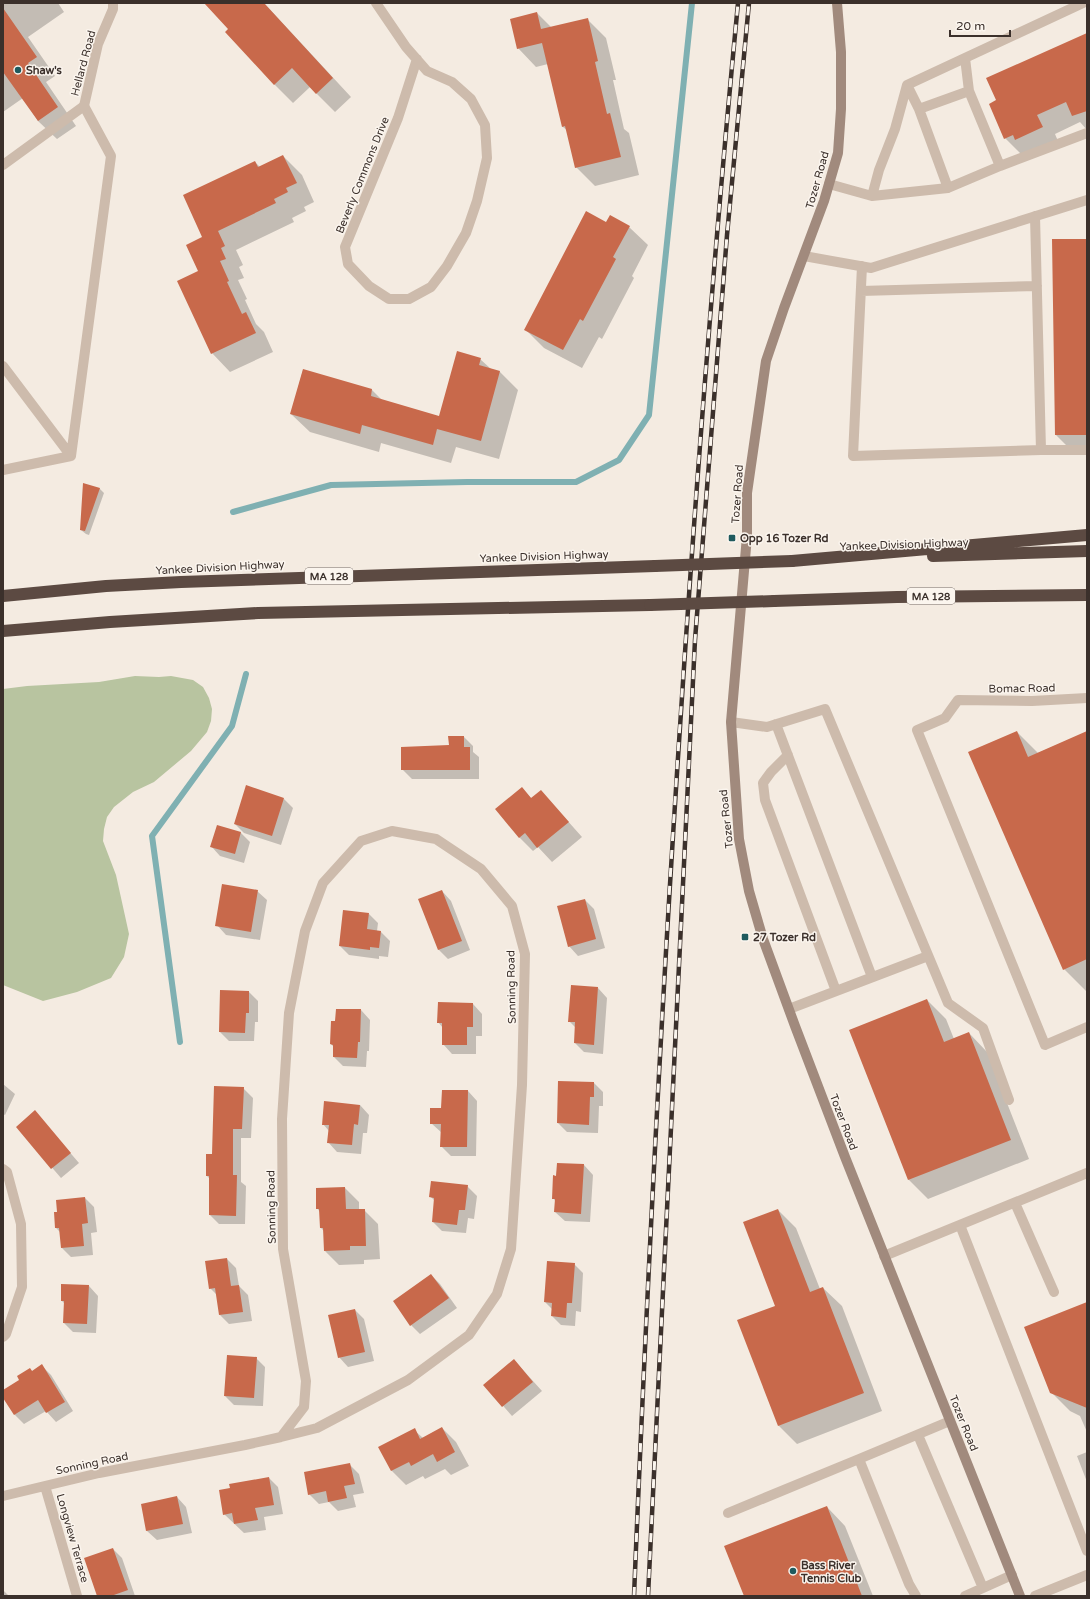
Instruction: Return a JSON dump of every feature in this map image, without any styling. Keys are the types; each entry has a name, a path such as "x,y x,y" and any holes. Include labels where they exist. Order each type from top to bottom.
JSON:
{"highway":[{"path":"792,561 1087,535"},
{"name":"Yankee Division Highway","path":"3,596 106,586 181,582 1087,551"},
{"name":"MA 128","path":"3,631 118,621 244,614 650,605 897,597 1087,595"}],"main road":[{"name":"Tozer Road","path":"837,3 841,52 841,109 838,153 824,201 766,361 747,493 747,536 731,722 740,839 749,891 764,939 789,1009 845,1157 1020,1596"}],"street":[{"name":"Hellard Road","path":"84,106 98,44 113,9 113,3"},
{"name":"Beverly Commons Drive","path":"376,3 406,47 427,71 452,82 471,99 485,126 487,158 477,201 466,233 447,266 431,287 409,300 389,299 369,286 348,264 345,247 398,118 416,59"},
{"path":"872,196 879,170 895,129 907,85 1069,11 1083,3"},
{"path":"965,58 970,91 1000,166"},
{"path":"907,85 919,109 948,188"},
{"path":"919,109 970,91"},
{"path":"3,165 84,106 111,156 70,456"},
{"path":"829,184 872,196 948,188 1000,166 1087,133"},
{"path":"804,256 871,268 1087,200"},
{"path":"1035,216 1041,450"},
{"path":"862,266 853,456 1087,450"},
{"path":"861,291 1037,286"},
{"path":"3,366 70,456"},
{"path":"3,470 70,456"},
{"name":"Bomac Road","path":"1087,698 1032,701 958,700 945,718 917,730 1045,1045 1087,1027"},
{"path":"731,722 767,727 825,709 948,1004 983,1028 1009,1100"},
{"path":"776,724 872,977"},
{"path":"788,754 763,783 765,800 836,991"},
{"name":"Sonning Road","path":"3,1496 100,1473 281,1437 317,1428 408,1380 469,1335 497,1294 511,1249 522,1085 525,954 512,906 481,869 436,839 392,831 361,840 323,883 305,930 289,1013 282,1119 283,1249 306,1381 304,1407 281,1437"},
{"path":"789,1009 928,956"},
{"path":"3,1169 8,1172 21,1224 22,1286 6,1334 3,1337"},
{"path":"884,1256 1087,1174"},
{"path":"1015,1203 1054,1292"},
{"path":"960,1225 1087,1551"},
{"path":"728,1513 950,1421"},
{"path":"918,1435 983,1588"},
{"path":"859,1459 909,1584 916,1596"},
{"name":"Longview Terrace","path":"45,1486 77,1596"},
{"path":"1035,1596 1087,1574"},
{"path":"965,1596 1012,1575"}],"green space":[{"path":"135,676 171,676 193,680 203,687 209,698 212,709 211,721 207,732 191,751 154,782 133,792 114,807 107,817 103,841 116,875 129,934 124,957 111,978 77,992 43,1001 3,985 3,689 27,686 99,682"}],"building":[{"path":"204,3 264,3 333,78 316,94 292,68 274,85 225,32 228,29"},
{"name":"Shaw's","path":"3,8 37,57 28,63 58,107 38,121 3,72"},
{"path":"537,12 541,29 588,18 598,61 595,62 607,114 610,113 621,157 575,168 565,126 562,127 542,43 517,49 510,19"},
{"path":"1087,33 1087,111 1072,116 1066,102 1037,115 1043,127 1015,140 1013,135 1004,139 989,104 996,100 986,78"},
{"path":"283,155 297,183 286,188 288,192 274,199 276,203 218,231 225,246 221,248 226,259 220,261 229,281 227,282 242,314 246,312 256,333 211,354 177,281 198,271 186,245 202,237 183,195 255,161 258,167"},
{"path":"586,211 606,222 610,215 630,226 613,257 616,259 583,321 580,319 563,350 524,330"},
{"path":"1052,239 1087,239 1087,435 1055,435"},
{"path":"457,351 481,358 479,365 500,371 481,441 437,429 433,445 362,425 360,434 290,414 303,369 372,389 371,396 439,416"},
{"path":"83,483 100,488 85,531 80,530"},
{"path":"1017,731 1028,757 1087,731 1087,959 1063,970 968,752"},
{"path":"448,736 464,736 464,747 470,747 470,770 401,770 401,747 449,745"},
{"path":"246,785 284,798 272,836 234,824"},
{"path":"522,787 531,798 541,790 569,822 537,848 525,833 519,838 495,809"},
{"path":"217,825 241,832 235,854 210,847"},
{"path":"222,884 258,890 251,932 215,926"},
{"path":"442,890 462,941 438,950 418,899"},
{"path":"585,899 596,939 568,947 557,906"},
{"path":"343,910 369,913 367,929 381,931 379,948 370,947 370,950 339,946"},
{"path":"571,985 598,987 594,1045 574,1043 575,1022 568,1022"},
{"path":"220,990 249,991 249,1013 246,1013 245,1033 219,1032"},
{"path":"927,999 944,1042 969,1032 1011,1140 908,1180 849,1030"},
{"path":"438,1002 473,1003 473,1027 467,1027 467,1045 442,1045 442,1023 437,1023"},
{"path":"336,1009 361,1009 360,1042 358,1042 357,1058 333,1057 333,1045 330,1044 331,1021 335,1021"},
{"path":"558,1081 594,1082 594,1097 590,1097 589,1125 557,1123"},
{"path":"214,1086 244,1087 242,1129 233,1129 233,1175 237,1175 236,1216 209,1215 209,1176 206,1176 206,1154 212,1154"},
{"path":"442,1090 468,1090 467,1147 440,1147 441,1124 430,1124 430,1108 441,1108"},
{"path":"324,1101 360,1105 358,1125 354,1124 352,1145 327,1143 329,1125 322,1125"},
{"path":"35,1110 71,1153 51,1169 16,1127"},
{"path":"557,1163 584,1164 581,1214 554,1212 555,1199 552,1199 553,1175 556,1176"},
{"path":"431,1181 468,1185 465,1210 459,1210 457,1225 432,1222 434,1198 429,1197"},
{"path":"345,1187 346,1209 365,1209 366,1246 350,1246 350,1250 324,1251 323,1228 320,1228 319,1209 316,1209 316,1188"},
{"path":"85,1197 88,1223 82,1224 84,1246 61,1248 59,1228 55,1228 54,1212 57,1212 56,1200"},
{"path":"778,1209 810,1292 823,1287 864,1393 778,1426 737,1320 775,1306 743,1222"},
{"path":"227,1258 231,1286 239,1285 243,1312 219,1315 215,1288 209,1289 205,1261"},
{"path":"547,1261 575,1263 572,1303 567,1303 566,1318 551,1316 552,1303 544,1302"},
{"path":"431,1274 449,1298 410,1326 393,1301"},
{"path":"61,1284 89,1285 87,1324 63,1323 64,1301 61,1301"},
{"path":"1087,1302 1087,1408 1050,1393 1024,1327"},
{"path":"355,1309 365,1352 338,1358 328,1315"},
{"path":"227,1355 257,1357 254,1398 224,1396"},
{"path":"514,1359 533,1382 502,1407 483,1385"},
{"path":"42,1364 65,1402 46,1413 38,1400 14,1415 3,1398 3,1390 19,1380 17,1376 30,1368 32,1371"},
{"path":"442,1427 455,1452 437,1462 433,1454 411,1466 409,1462 391,1471 378,1447 415,1428 420,1439"},
{"path":"350,1463 355,1484 344,1486 347,1498 328,1502 326,1491 308,1495 304,1472"},
{"path":"269,1477 274,1505 255,1508 258,1520 234,1524 232,1513 223,1515 219,1490 230,1488 229,1484"},
{"path":"177,1496 183,1524 146,1531 141,1504"},
{"name":"Bass River Tennis Club","path":"827,1506 862,1596 744,1596 724,1546"},
{"path":"113,1548 128,1590 111,1596 97,1596 84,1558"}],"waterway":[{"path":"233,512 331,485 467,482 576,482 619,460 649,415 692,3"},
{"path":"180,1042 152,836 232,726 246,674"}],"railway":[{"path":"634,1596 652,1197 675,799 703,401 738,3"},
{"path":"648,1596 695,640 727,235 749,3"}],"place":[{"name":"Shaw's","path":"18,70"},
{"name":"Opp 16 Tozer Rd","path":"732,538"},
{"name":"27 Tozer Rd","path":"745,937"},
{"name":"Bass River Tennis Club","path":"793,1571"}]}
